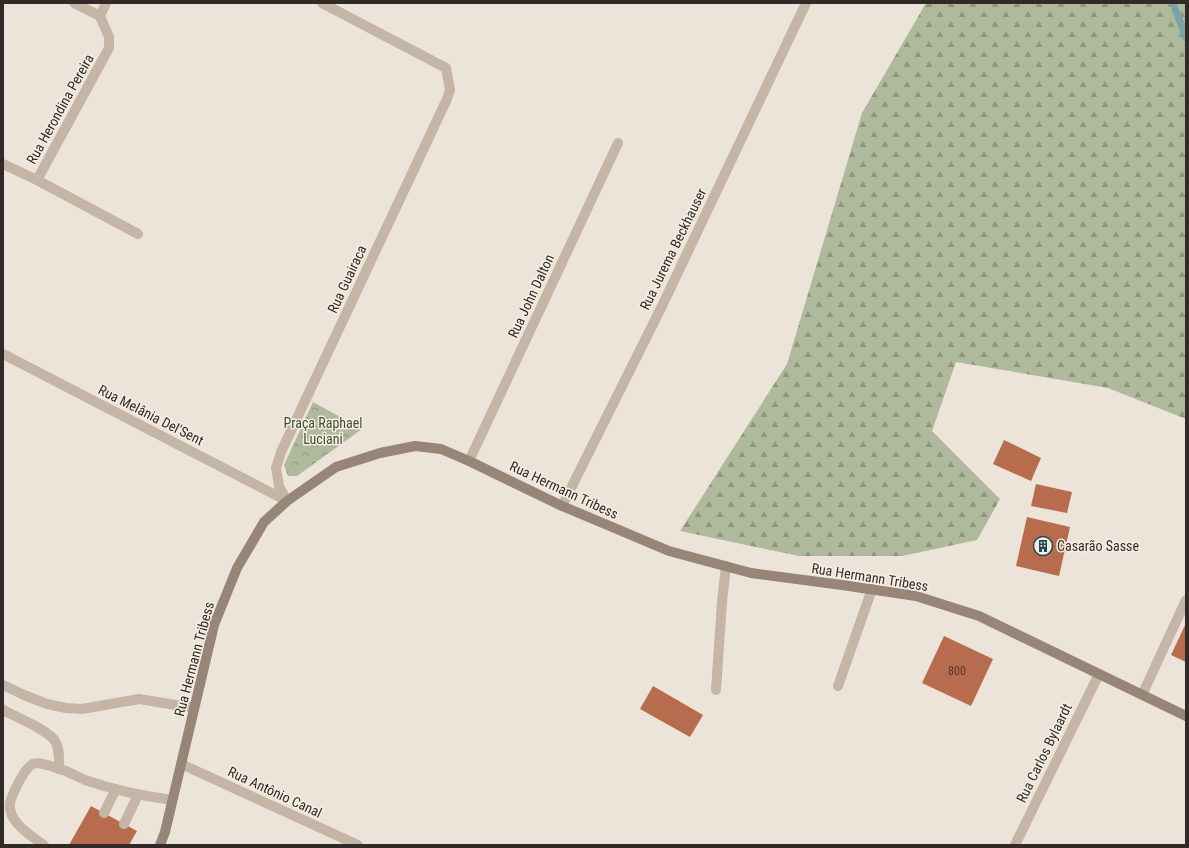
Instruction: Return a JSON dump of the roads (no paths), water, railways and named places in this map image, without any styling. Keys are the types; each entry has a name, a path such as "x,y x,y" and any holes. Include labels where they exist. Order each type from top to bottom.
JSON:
{"main road":[{"name":"Rua Hermann Tribess","path":"160,845 214,625 237,568 264,522 287,501 336,467 380,453 414,446 441,449 562,506 669,551 751,573 916,596 979,616 1186,716"}],"street":[{"path":"74,3 100,16 106,3"},
{"name":"Rua Guairaca","path":"287,501 279,486 276,468 281,452 450,90 446,68 322,3"},
{"name":"Rua Jurema Beckhauser","path":"562,506 662,306 806,3"},
{"name":"Rua Herondina Pereira","path":"3,164 37,180 109,48 109,37 100,16"},
{"name":"Rua John Dalton","path":"469,461 618,143"},
{"path":"37,180 138,234"},
{"name":"Rua Melânia Del'Sent","path":"3,354 287,501"},
{"path":"716,690 726,566"},
{"path":"838,686 872,589"},
{"path":"1142,695 1186,600"},
{"name":"Rua Carlos Bylaardt","path":"1015,845 1099,674"},
{"path":"3,686 47,704 66,708 82,709 139,699 194,708"},
{"path":"3,710 44,731 55,740 58,748 59,769"},
{"path":"44,845 14,821 9,804 20,780 29,767 33,764 38,763 59,769 85,780 138,795 172,800"},
{"name":"Rua Antônio Canal","path":"181,764 358,845"},
{"path":"104,813 116,789"},
{"path":"124,824 138,795"}],"waterway":[{"path":"1173,3 1186,38"}],"place":[{"name":"Casarão Sasse","path":"1043,546"}],"park label":[{"name":"Praça Raphael Luciani","path":"323,432"}]}
